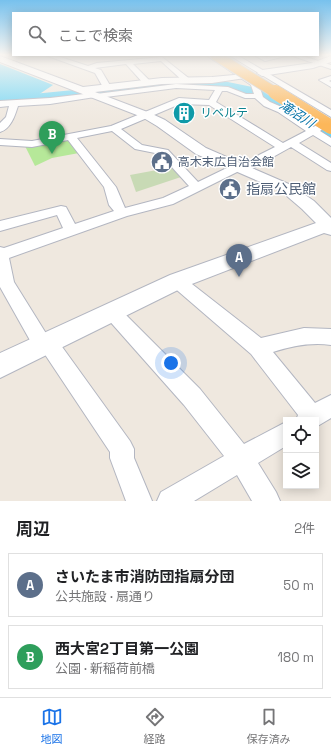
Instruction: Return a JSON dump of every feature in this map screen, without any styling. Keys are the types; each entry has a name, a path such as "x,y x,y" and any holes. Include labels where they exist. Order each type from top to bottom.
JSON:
{"highway":[{"path":"252,77 331,127"},
{"path":"255,77 331,120"}],"street":[{"path":"0,366 178,281 330,226 308,205 286,188 201,151 161,122 93,92 53,77"},
{"path":"93,92 97,77"},
{"path":"143,77 147,82"},
{"path":"184,77 187,80"},
{"path":"0,104 93,92 147,82 231,77"},
{"path":"244,77 255,84 258,96 267,104 282,110 331,143"},
{"path":"269,77 331,114"},
{"path":"331,78 323,80 331,84"},
{"path":"93,92 106,94 176,86 228,89 245,96 258,96"},
{"path":"212,102 220,89"},
{"path":"0,142 32,144 71,137 114,128 179,101 212,102 287,145 331,168"},
{"path":"0,129 10,118 14,103"},
{"path":"139,501 122,458 122,449 46,344 6,283 0,254 122,213 168,201 196,187 242,168 314,132 331,120"},
{"path":"114,128 139,147 164,152 196,187"},
{"path":"71,137 110,187 116,205 122,213"},
{"path":"0,226 61,210 72,231"},
{"path":"178,281 258,348 317,414"},
{"path":"112,312 192,397 242,460 266,501"},
{"path":"258,348 282,340 322,335 331,337"},
{"path":"170,501 283,435"}],"green space":[{"path":"71,140 79,153 52,158 35,166 25,146"},
{"path":"173,167 181,177 136,192 130,175"}],"water":[{"path":"0,77 34,77 53,85 38,95 0,98"}],"waterway":[{"name":"滝沼川","path":"0,101 56,97 167,84 203,83 228,86 266,94 331,136"}],"place":[{"name":"リベルテ","path":"184,113"},
{"name":"西大宮2丁目第一公園","path":"52,154"},
{"name":"高木末広自治会館","path":"162,162"},
{"name":"指扇公民館","path":"230,189"},
{"name":"さいたま市消防団指扇分団","path":"239,277"}]}
